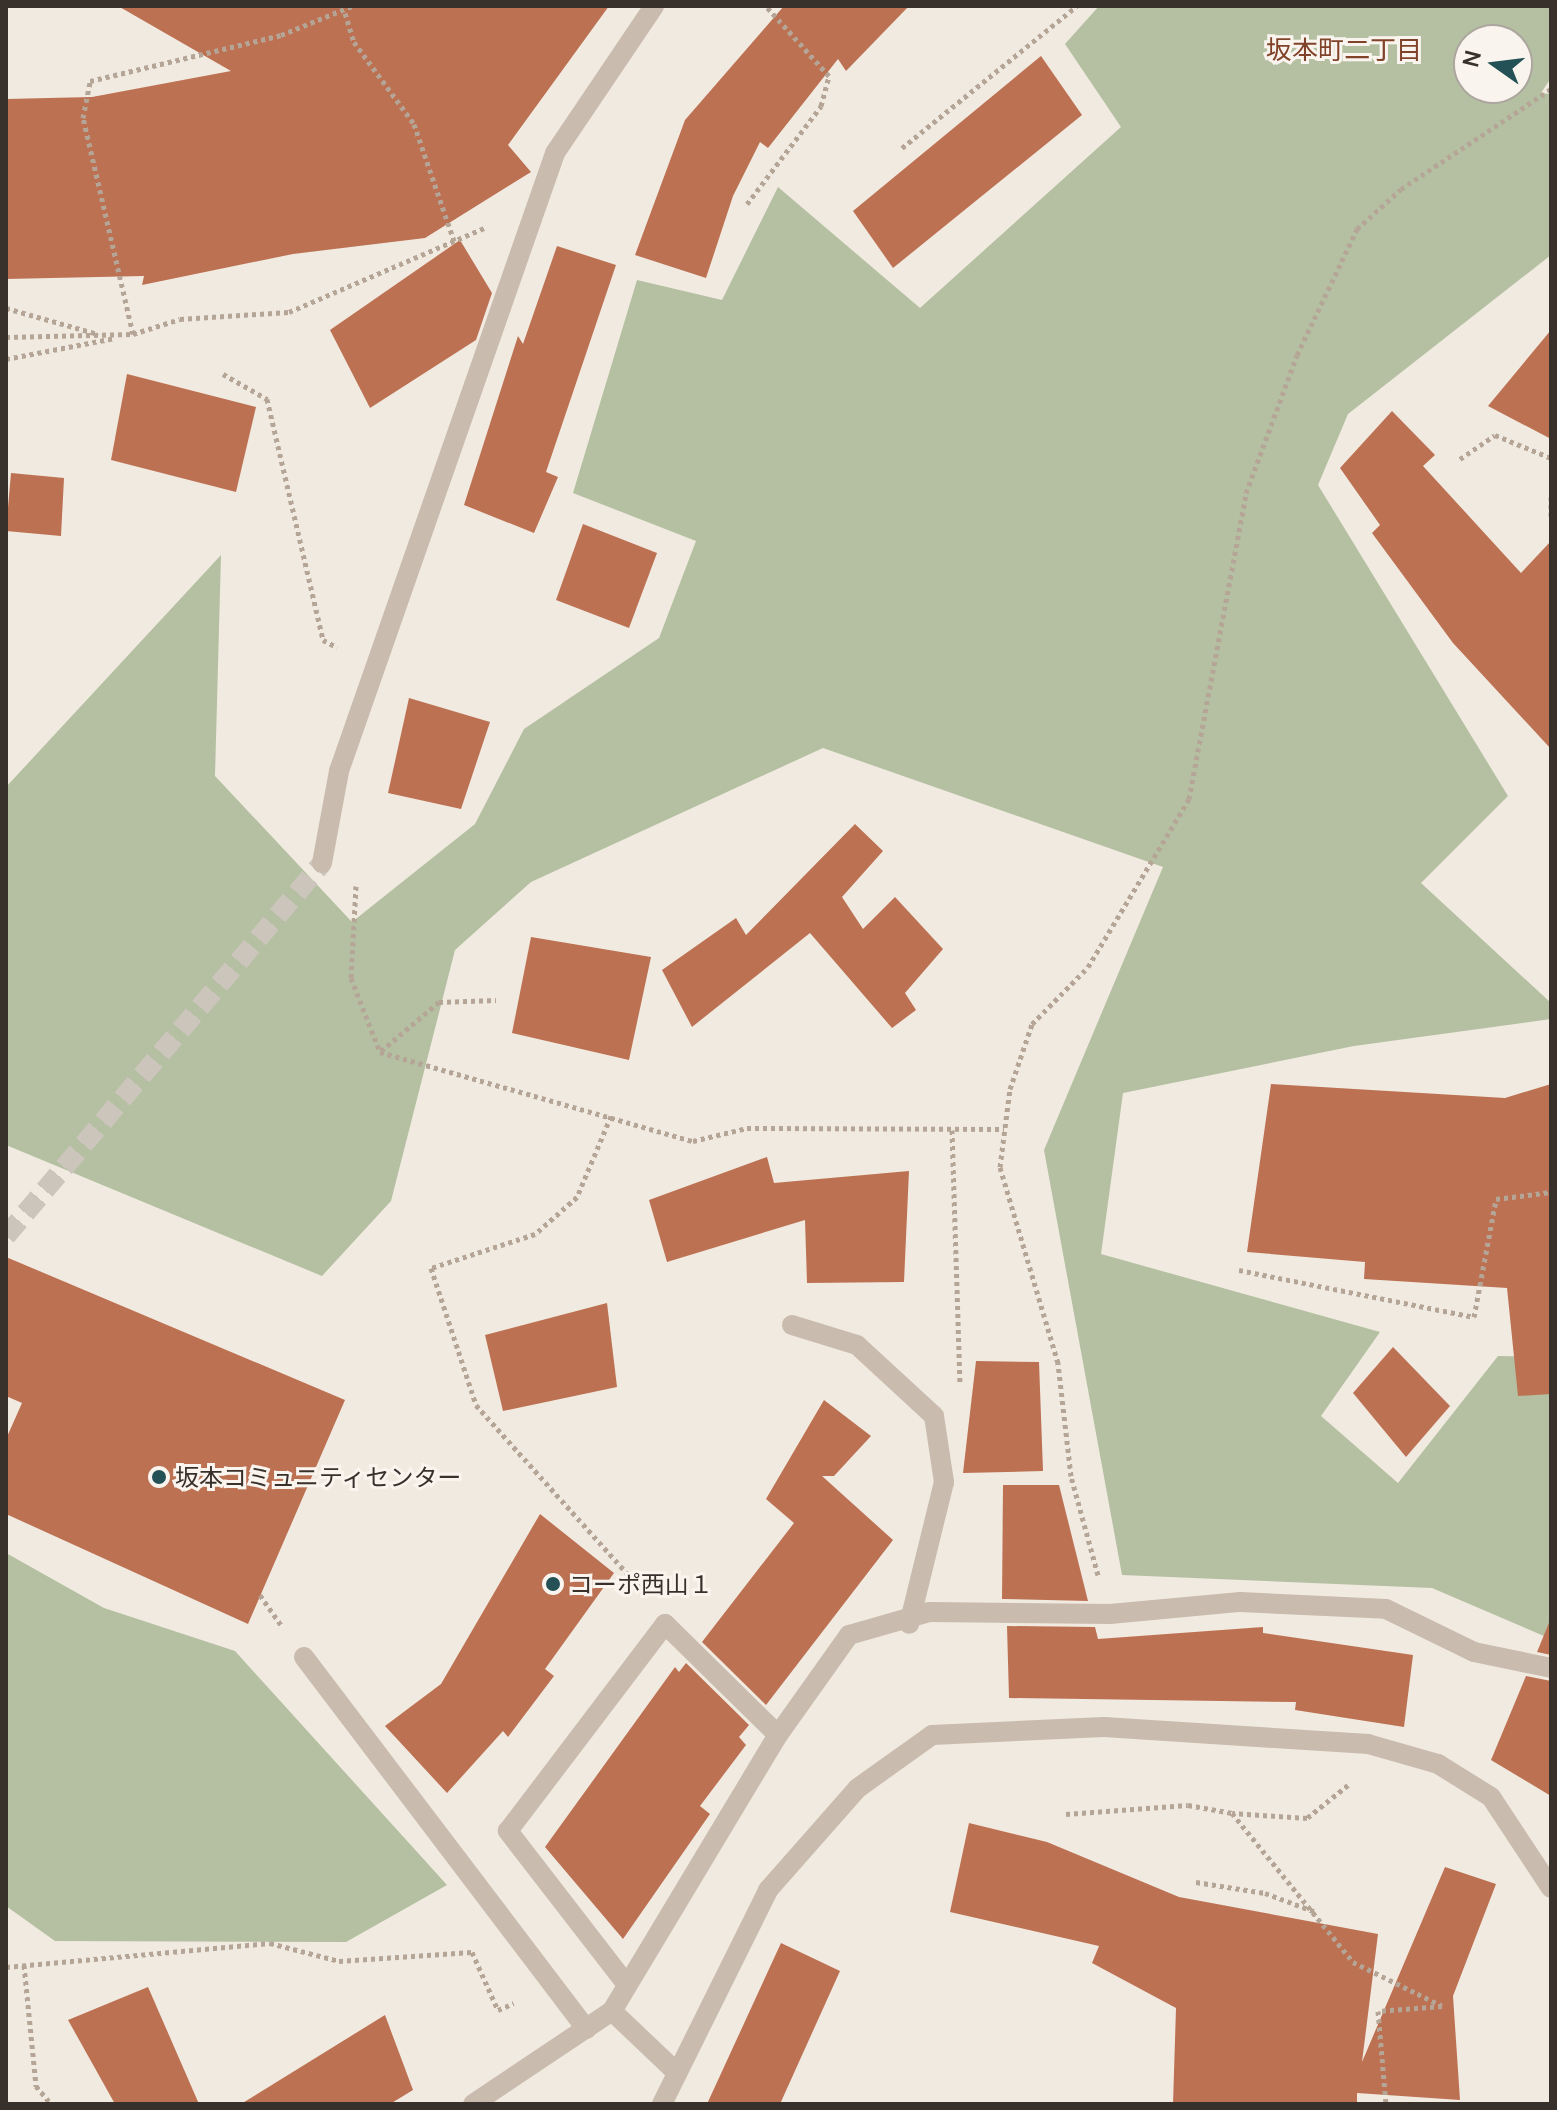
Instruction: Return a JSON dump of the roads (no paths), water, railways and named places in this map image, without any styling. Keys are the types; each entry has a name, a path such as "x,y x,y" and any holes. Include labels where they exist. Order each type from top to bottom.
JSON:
{"street":[{"path":"322,863 339,771 555,153 654,6"},
{"path":"792,1325 857,1345 934,1416 944,1482 909,1624"},
{"path":"473,2104 612,2011 778,1735 849,1635 909,1624 930,1612 1110,1614 1240,1602 1386,1609 1474,1652 1551,1668"},
{"path":"627,1985 508,1831 665,1624 778,1735"},
{"path":"304,1657 586,2029"},
{"path":"662,2104 768,1890 858,1788 932,1735 1104,1727 1368,1744 1438,1764 1491,1797 1551,1888"},
{"path":"612,2011 677,2073"}],"tunnel":[{"path":"6,1236 322,863"}],"place":[{"name":"坂本コミュニティセンター","path":"159,1477"},
{"name":"コーポ西山１","path":"553,1584"}],"district":[{"name":"坂本町二丁目","path":"1344,50"}]}
